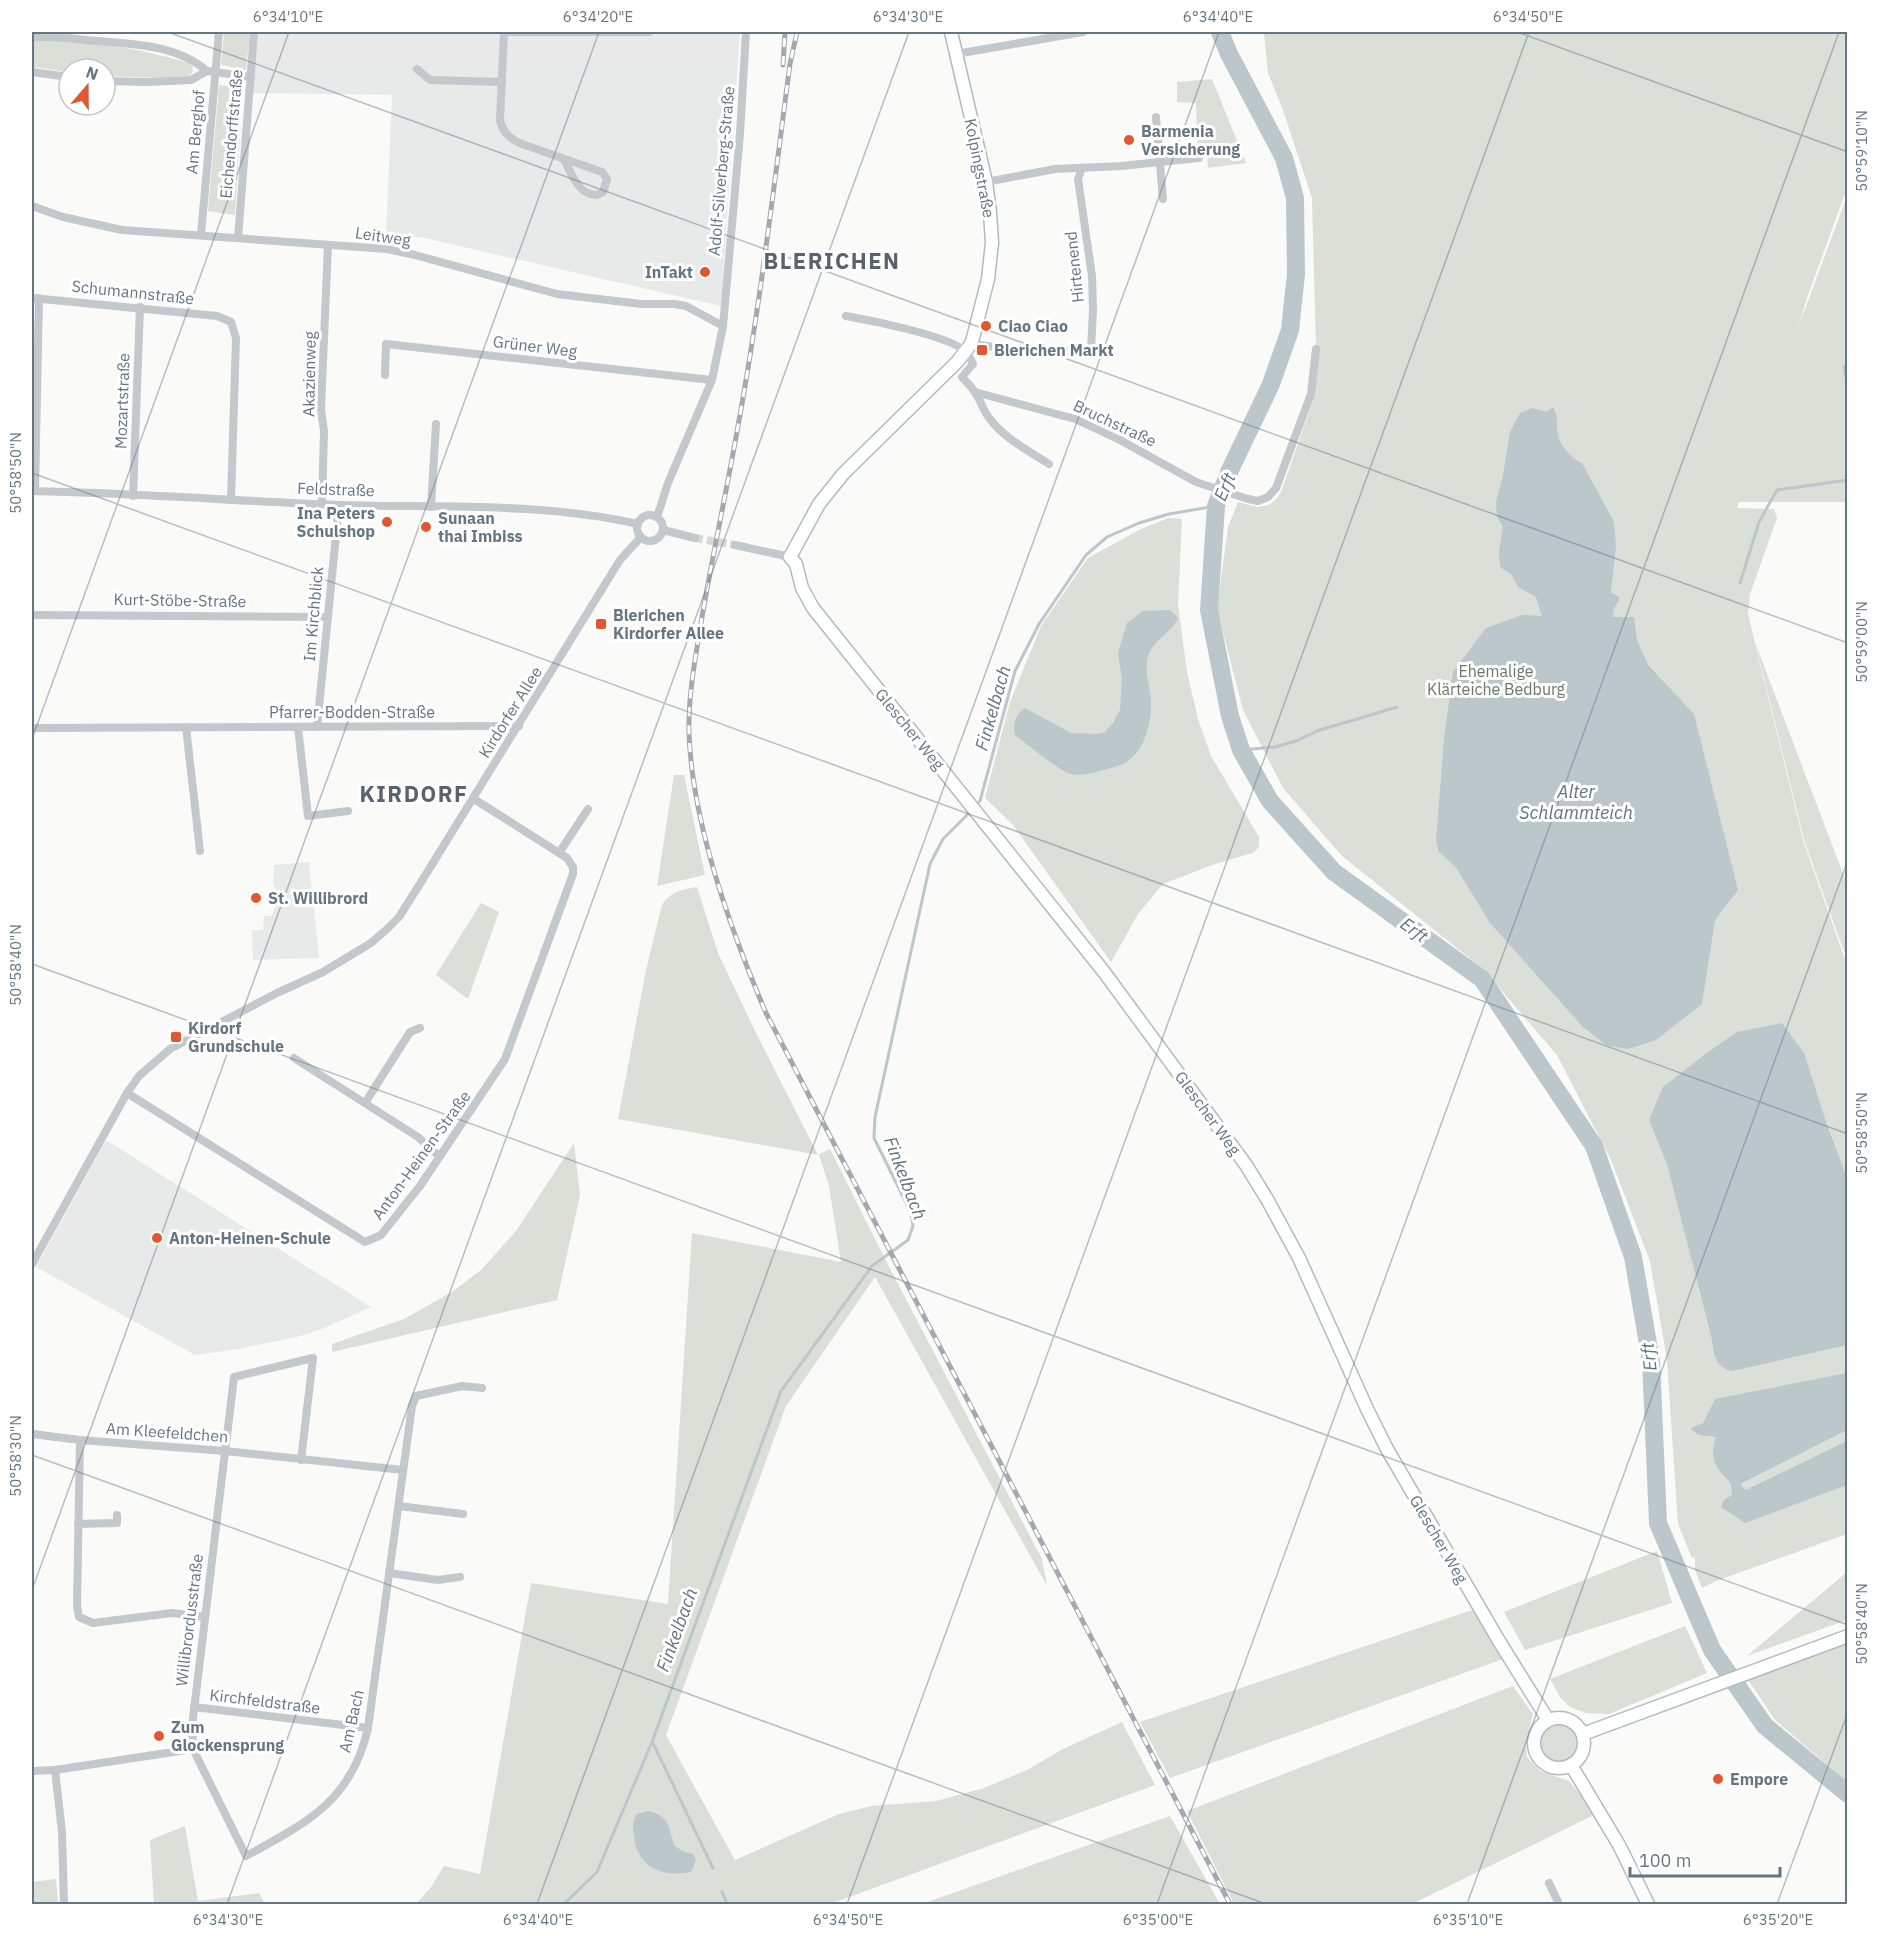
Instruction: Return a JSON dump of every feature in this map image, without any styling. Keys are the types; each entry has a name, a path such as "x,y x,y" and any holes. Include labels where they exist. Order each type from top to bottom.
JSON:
{"street":[{"name":"Am Berghof","path":"201,235 212,71 219,32"},
{"name":"Eichendorffstraße","path":"238,238 254,32"},
{"path":"564,159 577,183 586,193 597,195 603,192 607,179 602,172 510,139 502,127 500,120 504,32 649,32"},
{"name":"Adolf-Silverberg-Straße","path":"657,517 668,483 712,381 723,326 740,134 746,32"},
{"name":"Kolpingstraße","path":"951,32 986,182 992,243 988,279 969,348"},
{"path":"956,54 1083,32"},
{"path":"32,37 90,36 143,45 181,55 212,71 251,77"},
{"path":"417,69 430,80 502,82"},
{"path":"117,81 191,80 212,71"},
{"path":"32,72 57,75"},
{"path":"1156,117 1163,199"},
{"path":"986,182 1055,169 1199,158"},
{"name":"Hirtenend","path":"969,348 1091,351 1094,309 1092,276 1078,179 1082,168"},
{"name":"Leitweg","path":"32,206 63,217 122,230 387,249 557,294 641,304 686,306 723,326"},
{"name":"Akazienweg","path":"322,504 324,431 321,410 328,245"},
{"path":"33,491 35,298"},
{"name":"Schumannstraße","path":"35,298 217,316 231,322 236,338 231,500"},
{"name":"Mozartstraße","path":"134,496 140,307"},
{"path":"846,316 906,329 969,348"},
{"name":"Grüner Weg","path":"385,375 386,344 712,381"},
{"path":"969,348 973,364 962,377 975,392 981,406 1001,432 1049,464"},
{"path":"735,545 790,557 819,504 843,474 969,348"},
{"name":"Bruchstraße","path":"975,392 1076,419 1202,484 1258,501 1268,497 1276,488 1311,394 1316,349"},
{"path":"431,507 436,424"},
{"name":"Feldstraße","path":"33,491 339,505 560,511 604,516 638,524"},
{"name":"Im Kirchblick","path":"317,727 339,505"},
{"path":"645,516 657,517 662,521 661,536 653,541 641,537 638,524 645,516"},
{"path":"663,530 695,537"},
{"name":"Kirdorfer Allee","path":"32,1264 127,1093 139,1076 170,1049 277,993 323,972 371,942 399,917 620,560 641,537"},
{"name":"Glescher Weg","path":"790,557 796,564 802,588 813,608 1104,972 1251,1173 1299,1258 1387,1449 1548,1720"},
{"name":"Kurt-Stöbe-Straße","path":"32,615 328,617"},
{"name":"Pfarrer-Bodden-Straße","path":"32,728 519,726"},
{"path":"298,727 308,816 348,811"},
{"path":"186,728 200,851"},
{"name":"Anton-Heinen-Straße","path":"127,1093 365,1242 381,1235 420,1186 505,1059 573,874 573,867 567,858 474,799"},
{"path":"559,853 588,809"},
{"path":"366,1103 410,1032 420,1028"},
{"path":"294,1058 418,1137 439,1156"},
{"name":"Willibrordusstraße","path":"246,1857 193,1749 194,1707 234,1377 313,1358 301,1460"},
{"name":"Am Bach","path":"246,1857 293,1830 331,1802 354,1770 364,1749 368,1728 412,1406 416,1396 462,1386 482,1388"},
{"name":"Am Kleefeldchen","path":"32,1434 403,1470"},
{"path":"80,1440 77,1606 79,1617 93,1623 172,1612 205,1617"},
{"path":"399,1506 463,1514"},
{"path":"78,1524 117,1523"},
{"path":"389,1573 438,1580 459,1577"},
{"path":"1583,1734 1848,1636"},
{"name":"Kirchfeldstraße","path":"194,1707 368,1728"},
{"path":"1557,1717 1566,1718 1579,1727 1583,1734 1583,1751 1577,1761 1570,1765 1556,1768 1548,1766 1536,1754 1534,1737 1541,1724 1548,1720 1557,1717"},
{"path":"32,1771 55,1770 193,1749"},
{"path":"1570,1765 1618,1845 1648,1905"},
{"path":"55,1770 62,1841 64,1905"},
{"path":"1549,1883 1559,1905"}],"shaded area":[{"path":"255,32 740,32 721,306 420,237 386,235 392,95 249,93"},
{"path":"309,862 319,958 253,960 252,930 263,930 264,916 272,916 277,901 273,882 274,865"},
{"name":"Anton-Heinen-Schule","path":"106,1140 371,1307 322,1329 297,1337 195,1355 36,1267"}],"green space":[{"path":"224,32 250,32 246,70 221,65"},
{"name":"Ehemalige Klärteiche Bedburg","path":"1264,32 1847,32 1847,188 1798,328 1847,196 1847,502 1739,502 1737,508 1774,509 1777,518 1750,594 1748,614 1803,840 1847,965 1847,1534 1702,1588 1695,1570 1695,1557 1692,1558 1678,1524 1667,1360 1650,1261 1611,1160 1557,1055 1483,969 1342,856 1283,788 1243,710 1217,609 1228,527 1238,502 1257,507 1269,505 1281,492 1313,401 1311,394 1316,349 1312,198 1284,113 1268,73"},
{"path":"32,40 71,41 131,49 189,63 193,67 189,76 162,78 117,76 117,57 57,57 57,70 32,67"},
{"path":"1212,79 1246,163 1208,168 1207,152 1198,153 1196,103 1177,102 1177,82"},
{"path":"219,85 243,88 235,215 208,211"},
{"path":"1168,518 1182,519 1178,605 1187,672 1198,719 1211,756 1259,837 1259,847 1253,853 1215,864 1163,884 1138,914 1111,962 1013,825 985,798 1010,702 1041,626 1088,558 1141,529"},
{"path":"1756,645 1847,884 1847,960 1804,840"},
{"path":"674,775 684,775 705,875 657,886"},
{"path":"697,887 718,953 818,1155 618,1119 646,970 662,905 673,894"},
{"path":"481,903 499,912 468,999 436,975"},
{"path":"574,1143 580,1195 557,1300 332,1352 332,1344 404,1319 452,1292 481,1270 516,1231"},
{"path":"830,1149 1042,1559 1047,1586 875,1277 786,1406 666,1735 735,1860 839,1814 871,1806 936,1801 984,1788 1029,1769 1063,1749 1122,1722 1155,1785 830,1904 416,1904 431,1887 444,1866 480,1874 531,1583 668,1604 692,1233 841,1262 829,1186 818,1155"},
{"path":"1657,1551 1672,1603 1525,1650 1504,1612"},
{"path":"1847,1572 1847,1620 1747,1656"},
{"path":"1475,1609 1503,1659 1170,1778 1140,1722"},
{"path":"1685,1626 1707,1673 1609,1714 1586,1713 1570,1707 1560,1697 1550,1679"},
{"path":"1847,1641 1847,1782 1775,1720 1747,1678"},
{"path":"1513,1686 1533,1714 1526,1742 1527,1757 1540,1771 1569,1781 1596,1814 1412,1904 1234,1904 1187,1811"},
{"path":"1558,1724 1572,1729 1577,1743 1572,1757 1558,1762 1544,1757 1539,1743 1544,1729"},
{"path":"1170,1816 1220,1904 922,1904"},
{"path":"185,1826 198,1901 259,1893 265,1904 154,1904 150,1840"},
{"path":"56,1879 58,1904 32,1904 32,1882"}],"water":[{"name":"Alter Schlammteich","path":"1553,407 1561,444 1571,456 1582,463 1614,522 1616,547 1611,592 1620,598 1614,608 1613,617 1634,617 1637,640 1648,665 1694,714 1738,890 1715,920 1702,1004 1656,1040 1628,1049 1606,1045 1583,1027 1490,923 1455,866 1439,852 1436,841 1444,739 1453,672 1486,628 1523,615 1542,616 1536,597 1518,587 1512,575 1500,567 1499,551 1503,527 1497,516 1496,502 1510,432 1520,413 1532,408 1547,412"},
{"path":"1170,610 1178,618 1150,651 1148,657 1146,669 1151,700 1149,722 1145,738 1132,758 1123,764 1096,772 1071,774 1015,735 1015,720 1025,708 1071,733 1105,732 1120,710 1122,679 1118,653 1127,623 1143,611"},
{"path":"1782,1023 1804,1053 1847,1178 1847,1345 1732,1371 1721,1366 1714,1352 1667,1164 1649,1120 1663,1087 1704,1055 1737,1032"},
{"path":"1847,1373 1847,1430 1742,1483 1741,1486 1746,1490 1847,1441 1847,1485 1745,1523 1721,1507 1724,1500 1732,1495 1730,1482 1715,1462 1713,1449 1716,1437 1699,1435 1691,1428 1703,1423 1715,1399"},
{"path":"649,1811 665,1819 674,1845 682,1851 693,1854 696,1860 691,1872 661,1871 646,1863 641,1856 636,1848 633,1827 637,1814"}],"waterway":[{"name":"Erft","path":"1220,32 1229,54 1284,158 1295,198 1296,274 1290,330 1271,384 1230,470 1216,506 1209,610 1230,716 1241,750 1270,801 1334,872 1482,979 1594,1146 1633,1257 1651,1361 1658,1523 1712,1650 1765,1726 1848,1794"},
{"path":"1848,364 1844,367 1848,386"},
{"path":"1740,583 1759,522 1777,490 1848,480"},
{"name":"Finkelbach","path":"976,805 980,801 1015,671 1039,624 1086,555 1107,537 1139,523 1169,514 1216,506"},
{"path":"1241,750 1275,747 1296,741 1317,731 1397,707"},
{"name":"Finkelbach","path":"564,1904 597,1872 652,1742 781,1391 872,1266 908,1240 913,1226 911,1213 874,1138 875,1117 930,864 943,839 972,810"},
{"path":"653,1743 713,1868"},
{"path":"722,1892 727,1904"}],"tunnel":[{"path":"695,538 735,545"}],"railway":[{"path":"783,65 785,32"},
{"path":"797,32 790,64 746,381 706,593 691,689 689,733 692,767 705,839 727,912 766,1013 1230,1904"}],"place":[{"name":"Barmenia Versicherung","path":"1129,140"},
{"name":"InTakt","path":"705,272"},
{"name":"Ciao Ciao","path":"986,326"},
{"name":"Blerichen Markt","path":"982,350"},
{"name":"Ina Peters Schulshop","path":"387,522"},
{"name":"Sunaan thai Imbiss","path":"426,527"},
{"name":"Blerichen Kirdorfer Allee","path":"601,624"},
{"name":"St. Willibrord","path":"256,898"},
{"name":"Kirdorf Grundschule","path":"176,1037"},
{"name":"Anton-Heinen-Schule","path":"157,1238"},
{"name":"Zum Glockensprung","path":"159,1736"},
{"name":"Empore","path":"1718,1779"}],"district":[{"name":"BLERICHEN","path":"832,261"},
{"name":"KIRDORF","path":"414,794"}]}
